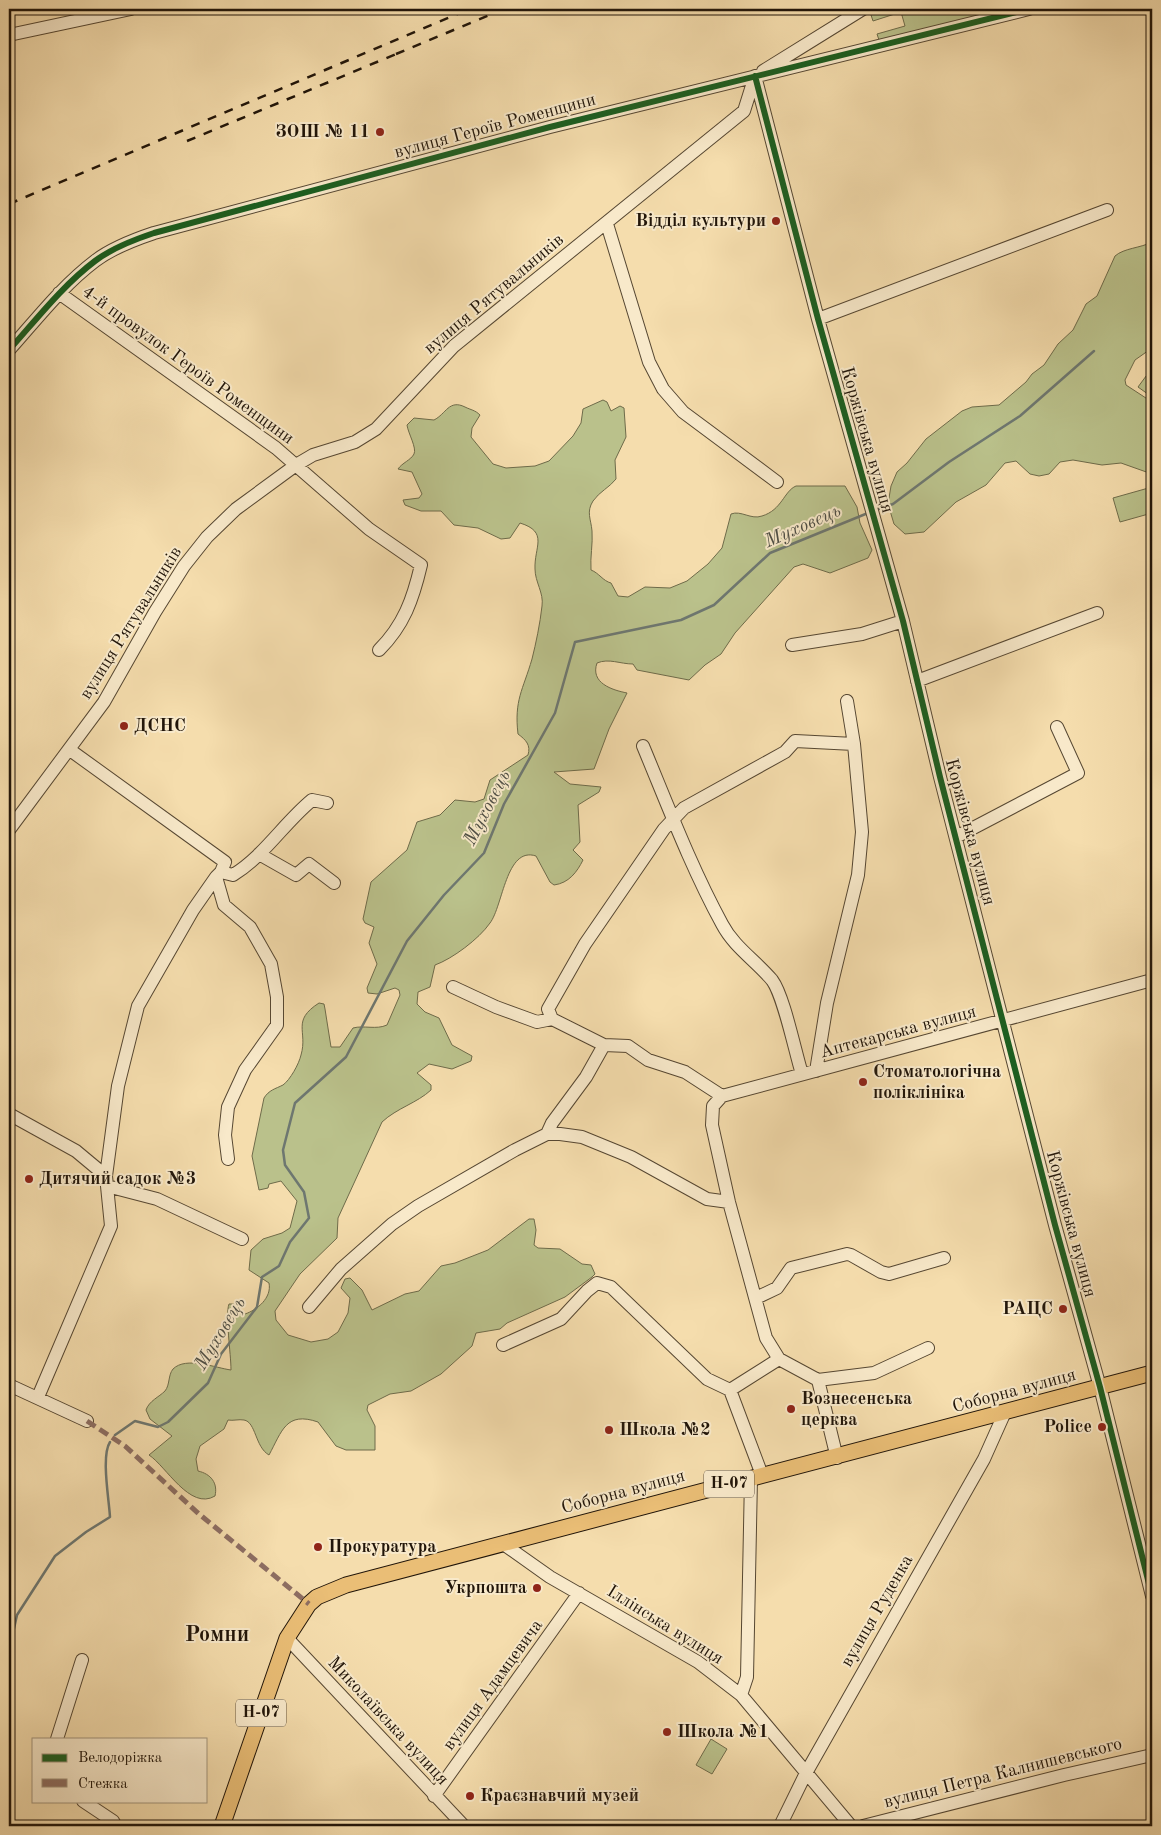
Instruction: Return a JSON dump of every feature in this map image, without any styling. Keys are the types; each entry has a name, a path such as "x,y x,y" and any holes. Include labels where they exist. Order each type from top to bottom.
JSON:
{"main road":[{"name":"Соборна вулиця","path":"287,1638 309,1604 317,1597 346,1585 1152,1374"},
{"name":"Н-07","path":"222,1826 287,1638"}],"street":[{"path":"9,35 131,9"},
{"name":"вулиця Героїв Роменщини","path":"755,76 863,9"},
{"name":"вулиця Героїв Роменщини","path":"9,350 59,293 95,261 126,243 154,233 531,132 1011,11 1029,9"},
{"name":"вулиця Рятувальників","path":"9,830 104,702 184,566 207,536 236,509 296,465 313,455 355,442 376,429 454,346 607,224 744,111 755,76"},
{"name":"Коржівська вулиця","path":"755,76 818,319 903,621 1055,1225 1100,1388 1152,1596"},
{"path":"818,319 1107,210"},
{"path":"607,224 649,362 662,389 683,412 777,482"},
{"name":"4-й провулок Героїв Роменщини","path":"59,293 276,448 369,529 420,565 412,600 391,638 379,650"},
{"path":"917,681 1097,613"},
{"path":"792,645 862,634 903,621"},
{"path":"816,1071 827,1003 858,875 862,832 854,744 847,701"},
{"path":"956,837 1078,773 1057,727"},
{"path":"552,1019 548,1010 585,944 642,858 684,808 785,752 794,741 854,744"},
{"path":"643,746 673,819 722,924 734,944 772,981 781,998 802,1074"},
{"path":"38,1397 111,1226 106,1181 118,1086 138,1006 192,910 219,874 225,862 70,750"},
{"path":"219,874 233,875 248,866 297,812 312,800 327,803"},
{"path":"259,854 296,875 309,864 334,883"},
{"path":"219,874 224,905 250,927 271,964 277,997 276,1025 244,1070 228,1107 225,1135 228,1159"},
{"name":"Аптекарська вулиця","path":"729,1202 712,1125 712,1106 722,1096 1004,1022 1152,980"},
{"path":"453,987 496,1007 538,1022 552,1019 604,1045 628,1046 648,1060 685,1072 722,1096"},
{"path":"547,1134 552,1123 586,1077 604,1045"},
{"path":"9,1114 76,1151 106,1181 157,1199 242,1239"},
{"path":"309,1307 341,1269 392,1224 418,1206 515,1150 547,1134 560,1134 582,1138 631,1157 707,1199 729,1202 766,1338 779,1360 818,1380 874,1372 928,1348"},
{"path":"756,1298 777,1288 791,1268 847,1254 851,1254 881,1272 889,1274 944,1258"},
{"path":"503,1345 561,1319 586,1291 598,1283 611,1287 707,1379 730,1390 757,1477 747,1677 741,1695"},
{"path":"730,1390 779,1360"},
{"path":"818,1380 837,1458"},
{"path":"9,1385 38,1397 87,1422"},
{"name":"вулиця Руденка","path":"780,1826 806,1773 984,1459 1004,1412"},
{"name":"Іллінська вулиця","path":"502,1543 550,1577 698,1662 741,1695 851,1826"},
{"name":"вулиця Адамцевича","path":"434,1796 502,1704 579,1593"},
{"name":"Миколаївська вулиця","path":"287,1638 464,1826"},
{"path":"57,1738 82,1660"},
{"name":"вулиця Петра Калнишевського","path":"863,1826 1064,1774 1152,1755"},
{"path":"84,1802 113,1821 116,1826"}],"green space":[{"path":"881,9 1001,9 880,43 877,34 905,26 901,12 873,21 870,12"},
{"path":"1152,242 1152,348 1135,360 1125,380 1126,385 1152,402 1152,474 1121,463 1102,465 1073,460 1060,462 1049,474 1039,476 1030,474 1016,461 1005,463 986,485 956,502 924,532 905,534 894,524 888,504 891,486 897,472 907,463 926,439 962,411 972,407 999,405 1026,382 1032,374 1044,365 1058,344 1073,330 1086,304 1097,296 1115,256 1123,251"},
{"path":"1152,368 1152,397 1138,387"},
{"path":"603,400 607,402 611,411 620,406 624,408 626,437 615,460 616,479 595,498 591,505 591,570 611,583 618,596 628,597 645,587 670,588 687,581 708,564 722,548 731,514 739,513 758,517 769,513 796,486 845,486 857,507 860,523 872,550 868,558 830,573 803,564 794,567 735,633 721,654 705,665 689,680 637,670 633,664 610,661 597,663 596,670 599,680 615,690 627,693 609,729 594,769 554,772 570,784 601,787 599,792 578,805 580,842 573,850 583,860 572,876 564,882 554,885 550,882 536,856 526,855 518,860 507,879 490,923 465,948 435,965 430,987 418,992 417,1004 425,1012 439,1018 452,1045 472,1056 471,1061 452,1069 429,1064 417,1073 431,1085 431,1090 420,1099 382,1122 338,1218 337,1238 300,1274 275,1311 276,1320 288,1335 311,1342 328,1339 338,1332 348,1313 350,1298 341,1288 345,1279 350,1278 362,1290 372,1310 405,1294 419,1291 441,1266 455,1263 488,1250 529,1219 534,1219 536,1230 534,1245 538,1248 560,1249 582,1264 591,1265 595,1274 565,1297 507,1323 500,1329 476,1333 472,1346 441,1374 411,1391 390,1394 368,1405 367,1410 375,1426 375,1450 346,1450 336,1446 318,1422 299,1419 286,1425 269,1455 264,1451 248,1422 244,1420 228,1420 224,1429 200,1446 196,1459 198,1471 207,1474 214,1483 215,1496 206,1499 197,1497 188,1493 149,1455 172,1436 150,1419 146,1410 165,1391 171,1371 179,1365 193,1363 231,1370 228,1325 229,1304 234,1304 245,1314 263,1303 268,1294 269,1283 249,1270 251,1250 263,1239 282,1233 290,1228 297,1201 281,1181 269,1184 268,1188 259,1190 252,1156 264,1098 270,1091 286,1083 294,1072 303,1047 302,1027 305,1015 319,1003 324,1004 331,1047 340,1047 353,1028 387,1025 400,995 399,990 395,988 377,994 368,993 367,988 377,964 369,943 374,927 365,923 363,919 371,882 407,850 417,822 440,815 455,800 475,802 484,799 490,780 528,755 529,751 527,743 518,734 517,712 520,695 529,670 542,606 542,597 535,569 537,536 529,527 520,523 510,538 501,539 478,528 454,525 441,511 421,511 405,505 403,500 419,498 422,494 412,472 398,469 413,456 415,451 407,425 414,418 434,420 451,406 460,405 480,415 472,428 471,437 493,464 506,468 535,466 549,461 573,436 581,423 583,409"},
{"path":"1152,487 1152,513 1120,522 1113,498"},
{"path":"711,1739 727,1749 712,1774 696,1765"}],"waterway":[{"name":"Муховець","path":"876,510 893,504 949,462 1020,416 1094,351"},
{"name":"Муховець","path":"115,1435 135,1421 158,1427 168,1422 208,1383 221,1354 257,1307 262,1277 279,1266 290,1242 309,1218 304,1192 285,1165 283,1150 295,1103 346,1057 407,941 444,895 484,853 504,804 555,713 575,642 681,620 714,605 770,553 868,513"},
{"name":"Муховець","path":"9,1651 17,1615 55,1556 86,1532 110,1517 106,1478 106,1457 110,1442"}],"railway":[{"path":"9,204 469,9"},
{"path":"396,54 504,9"},
{"path":"187,141 401,52"}],"marked path":[{"path":"87,1421 125,1446 199,1514 309,1604"}],"cycle path":[{"path":"9,350 60,292 83,271 108,252 138,238 550,127 1029,9"},
{"path":"755,76 818,319 903,621 940,777 1055,1225 1100,1387 1152,1596"}],"place":[{"name":"ЗОШ № 11","path":"380,132"},
{"name":"Відділ культури","path":"776,221"},
{"name":"ДСНС","path":"124,726"},
{"name":"Стоматологічна поліклініка","path":"863,1082"},
{"name":"Дитячий садок №3","path":"29,1179"},
{"name":"РАЦС","path":"1063,1309"},
{"name":"Вознесенська церква","path":"791,1409"},
{"name":"Police","path":"1102,1427"},
{"name":"Школа №2","path":"609,1430"},
{"name":"Прокуратура","path":"318,1547"},
{"name":"Укрпошта","path":"537,1588"},
{"name":"Школа №1","path":"667,1732"},
{"name":"Краєзнавчий музей","path":"470,1796"}],"district":[{"name":"Ромни","path":"217,1635"}]}
